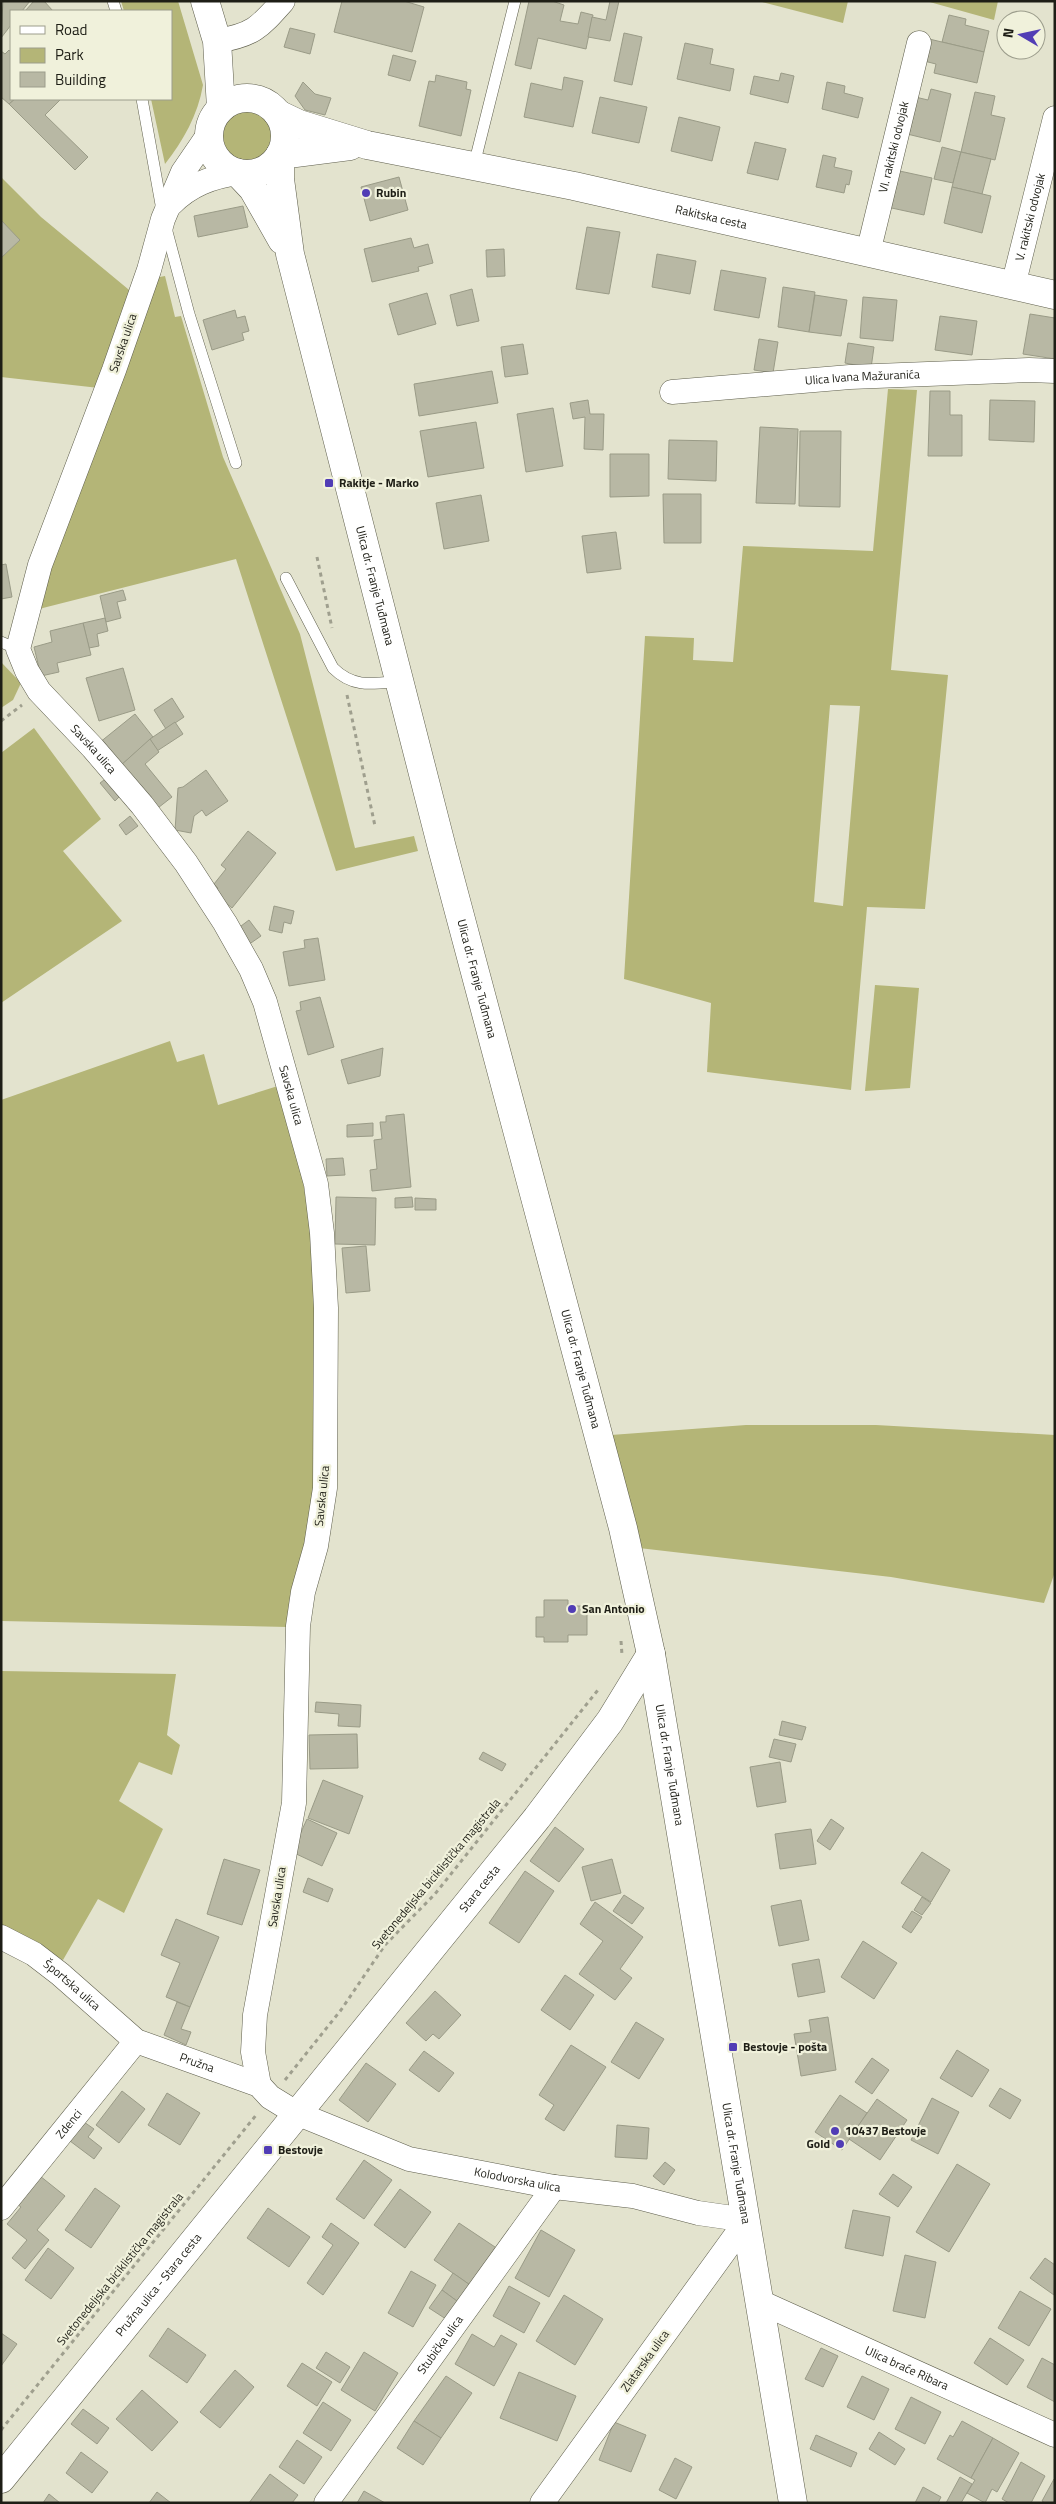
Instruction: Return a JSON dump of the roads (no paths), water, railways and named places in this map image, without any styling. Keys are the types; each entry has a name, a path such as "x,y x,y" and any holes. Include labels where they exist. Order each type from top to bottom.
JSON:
{"main road":[{"path":"205,1 218,46 221,108"},
{"path":"218,46 255,99"},
{"path":"242,98 255,99 269,105 278,114 284,129 284,142 280,154 270,166 259,172 238,173 216,159 210,147 209,134 213,119 221,108 229,102 242,98"},
{"name":"Rakitska cesta","path":"278,114 299,124 367,145 474,165 1055,295"},
{"name":"Rakitska cesta","path":"280,154 367,145"},
{"name":"Ulica dr. Franje Tuđmana","path":"280,154 280,179 290,254 399,681 623,1528 651,1654 793,2503"},
{"name":"Ulica dr. Franje Tuđmana","path":"238,173 253,189 290,254"},
{"name":"Stara cesta","path":"296,2113 537,1818 610,1721 651,1654"},
{"name":"Pružna ulica - Stara cesta","path":"1,2480 296,2113"}],"street":[{"path":"218,46 251,32 264,22 283,1"},
{"name":"VI. rakitski odvojak","path":"868,253 919,43"},
{"name":"V. rakitski odvojak","path":"1013,286 1055,118"},
{"name":"Savska ulica","path":"209,134 183,172 166,212 114,370 9,646 39,691 93,748 142,805 186,863 226,923 251,969 265,1002 316,1184 322,1233 326,1308 325,1488 316,1546 303,1592 298,1626 294,1803 255,2015 253,2052 259,2086"},
{"path":"166,212 195,185 216,176 238,173"},
{"name":"Ulica Ivana Mažuranića","path":"672,392 850,377 1028,370 1055,371"},
{"name":"Športska ulica","path":"1,1937 34,1954 60,1974 136,2041"},
{"name":"Pružna","path":"136,2041 259,2086 270,2097 296,2113"},
{"name":"Zdenci","path":"1,2208 136,2041"},
{"name":"Kolodvorska ulica","path":"296,2113 409,2159 554,2186 634,2196 698,2212 747,2220"},
{"name":"Stubička ulica","path":"326,2503 554,2186"},
{"name":"Zlatarska ulica","path":"542,2503 747,2220"},
{"name":"Ulica braće Ribara","path":"760,2302 1055,2435"}],"lane":[{"path":"474,165 515,1"},
{"path":"142,100 158,182 189,314 236,464"},
{"path":"286,578 333,668 343,678 376,684 399,681"}],"place":[{"name":"Rubin","path":"366,193"},
{"name":"Rakitje - Marko","path":"329,483"},
{"name":"San Antonio","path":"572,1609"},
{"name":"Bestovje - pošta","path":"733,2047"},
{"name":"10437 Bestovje","path":"835,2131"},
{"name":"Gold","path":"840,2144"},
{"name":"Bestovje","path":"268,2150"}]}
